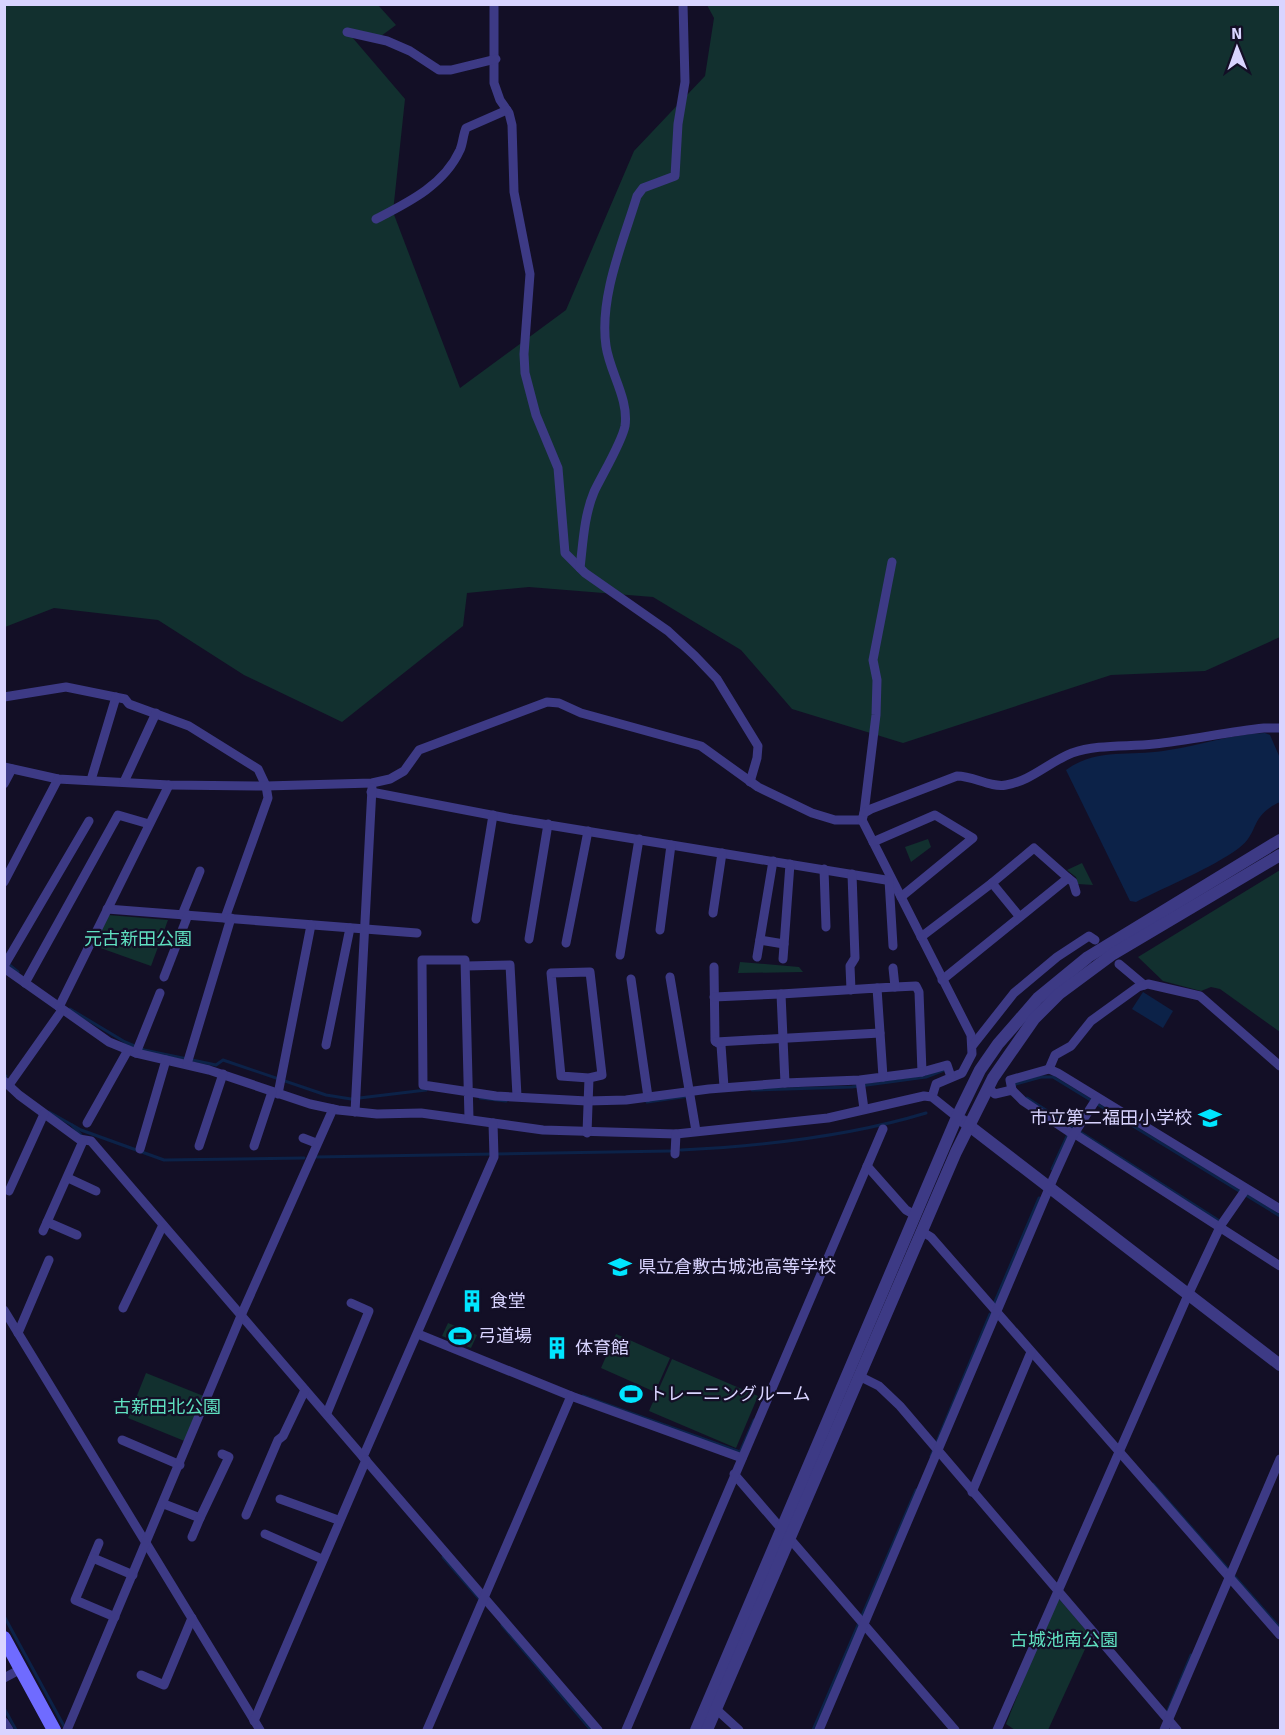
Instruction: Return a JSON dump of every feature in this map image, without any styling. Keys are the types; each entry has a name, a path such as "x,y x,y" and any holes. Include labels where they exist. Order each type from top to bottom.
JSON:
{"main road":[{"path":"4,1638 54,1731"}],"street":[{"path":"494,4 495,90 507,110 512,125 514,192 530,274 525,373 536,415 558,468 565,552 580,568 668,631 717,679 758,746 750,782"},
{"path":"580,568 586,519 593,495 624,428 625,409 606,346 605,316 612,281 638,196 644,188 675,176 678,124 685,82 683,4"},
{"path":"346,32 387,41 410,51 439,70 451,70 496,59"},
{"path":"376,219 406,203 440,178 462,147 466,128 507,110"},
{"path":"892,562 873,660 877,680 876,715 863,817 891,880 971,1035 972,1054 962,1073 949,1072 936,1084 932,1097"},
{"path":"4,697 66,687 116,696 189,726 258,769 266,786 268,798 228,918 188,1061"},
{"path":"91,780 116,696"},
{"path":"372,787 404,771 419,750 547,702 559,703 582,713 701,746 750,782 812,813 835,820 863,817 957,777 968,776 996,786 1024,780 1072,754 1090,749 1154,744 1264,728 1281,728"},
{"path":"124,782 156,712"},
{"path":"4,784 8,768 58,778 169,785 372,787 493,815 891,880"},
{"path":"4,882 58,778"},
{"path":"169,785 60,1006 7,1083 44,1114 84,1141 91,1141 161,1227 303,1392 327,1413 364,1461 481,1600 598,1731"},
{"path":"355,1112 372,787"},
{"path":"26,980 118,815 149,824"},
{"path":"476,919 493,815"},
{"path":"873,842 935,815 973,838 901,897"},
{"path":"89,821 6,965 109,1042 166,1060 188,1061 275,1093 333,1109 355,1112 421,1113 587,1133 676,1134 828,1118 914,1097 932,1097 1281,1365"},
{"path":"529,939 548,824"},
{"path":"566,943 588,831"},
{"path":"620,955 639,839"},
{"path":"707,1731 915,1215 980,1070 998,1044 1038,998 1088,957 1281,840"},
{"path":"660,930 671,844"},
{"path":"921,937 1034,848 1073,882 1076,892"},
{"path":"712,913 722,853"},
{"path":"696,1731 859,1376 968,1125 988,1088 1034,1018 1083,974 1281,855"},
{"path":"757,957 773,861"},
{"path":"783,959 790,864"},
{"path":"824,869 826,927"},
{"path":"164,977 200,871"},
{"path":"851,990 850,966 855,958 852,874"},
{"path":"942,980 1068,878"},
{"path":"891,880 892,946"},
{"path":"992,883 1019,916"},
{"path":"107,909 417,933"},
{"path":"254,1146 281,1080 311,925"},
{"path":"326,1045 350,928"},
{"path":"973,1046 1014,993 1057,957 1089,936 1095,940"},
{"path":"759,940 784,944"},
{"path":"469,1119 470,1095 465,960 423,960 423,1085 470,1095 517,1096 587,1103 689,1094 724,1087 785,1083 860,1084 882,1077 922,1072 947,1065 949,1072"},
{"path":"1119,964 1144,985"},
{"path":"466,966 510,965 517,1096"},
{"path":"714,967 716,1042"},
{"path":"893,968 895,987"},
{"path":"590,972 602,1076 589,1078 561,1076 551,973 590,972"},
{"path":"670,977 696,1131"},
{"path":"631,979 648,1097"},
{"path":"1049,1069 1055,1055 1071,1046 1091,1021 1144,985 1158,985 1200,996 1281,1066"},
{"path":"714,997 916,986 919,992 922,1072"},
{"path":"877,988 882,1077"},
{"path":"87,1123 135,1050 160,993"},
{"path":"781,994 785,1083"},
{"path":"716,1042 880,1033"},
{"path":"716,1042 721,1045 724,1087"},
{"path":"140,1149 166,1060"},
{"path":"1049,1069 1010,1080 1011,1087 1023,1101 1221,1224 1281,1266"},
{"path":"1049,1069 1095,1101 1244,1192 1281,1209"},
{"path":"199,1146 223,1074"},
{"path":"587,1133 589,1078"},
{"path":"860,1084 864,1109"},
{"path":"988,1088 995,1094 1011,1087"},
{"path":"819,1731 935,1447 1074,1132 1095,1101"},
{"path":"67,1730 316,1143 333,1109"},
{"path":"9,1191 44,1114"},
{"path":"255,1718 494,1153 493,1123"},
{"path":"626,1731 736,1472 739,1457 883,1128"},
{"path":"675,1154 676,1134"},
{"path":"303,1138 316,1143"},
{"path":"77,1235 45,1227 84,1141"},
{"path":"867,1166 906,1210 915,1215"},
{"path":"68,1178 96,1191"},
{"path":"997,1731 1188,1294 1221,1224 1244,1192"},
{"path":"123,1308 161,1227"},
{"path":"921,1231 931,1237 997,1310 1031,1352 1120,1449 1281,1635"},
{"path":"19,1329 49,1260"},
{"path":"327,1413 369,1311 351,1303"},
{"path":"4,1310 19,1329 192,1618 255,1718 260,1731"},
{"path":"418,1334 571,1396 739,1457"},
{"path":"972,1492 1031,1352"},
{"path":"859,1376 879,1386 935,1447 1178,1731"},
{"path":"246,1515 303,1392"},
{"path":"427,1731 481,1600 571,1396"},
{"path":"122,1440 180,1465"},
{"path":"192,1537 229,1457 222,1454"},
{"path":"1164,1731 1166,1718 1281,1459"},
{"path":"736,1472 785,1533 863,1621 955,1731"},
{"path":"280,1499 338,1520"},
{"path":"164,1504 200,1518"},
{"path":"265,1534 322,1559"},
{"path":"99,1542 75,1600 115,1617"},
{"path":"93,1558 133,1575"},
{"path":"141,1675 164,1685 192,1618"},
{"path":"4,1678 21,1669"},
{"path":"716,1709 723,1712 739,1731"},
{"path":"4,1722 9,1731"}],"green space":[{"path":"5,5 378,5 396,25 381,36 346,30 405,99 393,212 460,388 566,310 634,151 705,76 714,18 707,5 1280,5 1280,637 1205,671 1111,675 903,743 792,709 741,650 653,597 529,587 467,593 463,626 342,722 244,675 158,620 54,608 5,627"},
{"path":"928,839 931,847 911,862 905,847"},
{"path":"1082,863 1093,885 1078,884 1076,877 1067,870"},
{"path":"1280,870 1280,1032 1220,989 1211,987 1201,991 1163,981 1138,957"},
{"name":"元古新田公園","path":"108,915 168,920 151,966 92,945"},
{"path":"740,962 799,967 803,972 738,973"},
{"name":"弓道場","path":"448,1323 477,1335 471,1348 442,1336"},
{"path":"616,1334 670,1358 655,1392 601,1368"},
{"path":"672,1359 758,1396 736,1448 649,1411"},
{"name":"古新田北公園","path":"146,1373 206,1397 187,1442 128,1418"},
{"name":"古城池南公園","path":"1060,1600 1091,1636 1048,1730 1015,1730 1006,1724 1055,1601"}],"water":[{"path":"1265,733 1270,735 1280,758 1280,802 1263,813 1246,842 1228,856 1136,902 1130,901 1066,770 1090,758 1103,755 1156,752 1241,735"},
{"path":"1143,992 1173,1011 1163,1028 1132,1009"}],"waterway":[{"path":"7,963 18,972"},
{"path":"70,1009 125,1042 144,1050 216,1065 223,1060 326,1095 351,1099 426,1090"},
{"path":"752,1090 852,1087 926,1077 944,1070"},
{"path":"1012,1085 1041,1077 1053,1077 1280,1216"},
{"path":"647,1102 689,1096"},
{"path":"480,1098 506,1101"},
{"path":"1027,1098 1221,1222"},
{"path":"49,1112 81,1130 164,1160 304,1158"},
{"path":"681,1150 805,1139 866,1128 926,1113"},
{"path":"72,1125 81,1135"},
{"path":"1052,1169 1068,1134"},
{"path":"315,1157 670,1151"},
{"path":"994,1304 1039,1198"},
{"path":"931,1456 990,1314"},
{"path":"583,1396 740,1452"},
{"path":"740,1452 754,1420"},
{"path":"1153,1484 1280,1628"},
{"path":"813,1730 916,1490"},
{"path":"443,1557 482,1602"},
{"path":"4,1616 65,1728"},
{"path":"502,1625 591,1730"},
{"path":"1166,1715 1191,1655"},
{"path":"4,1708 16,1730"}],"place":[{"name":"市立第二福田小学校","path":"1210,1118"},
{"name":"県立倉敷古城池高等学校","path":"620,1267"},
{"name":"食堂","path":"472,1301"},
{"name":"弓道場","path":"460,1336"},
{"name":"体育館","path":"557,1348"},
{"name":"トレーニングルーム","path":"631,1394"}]}
